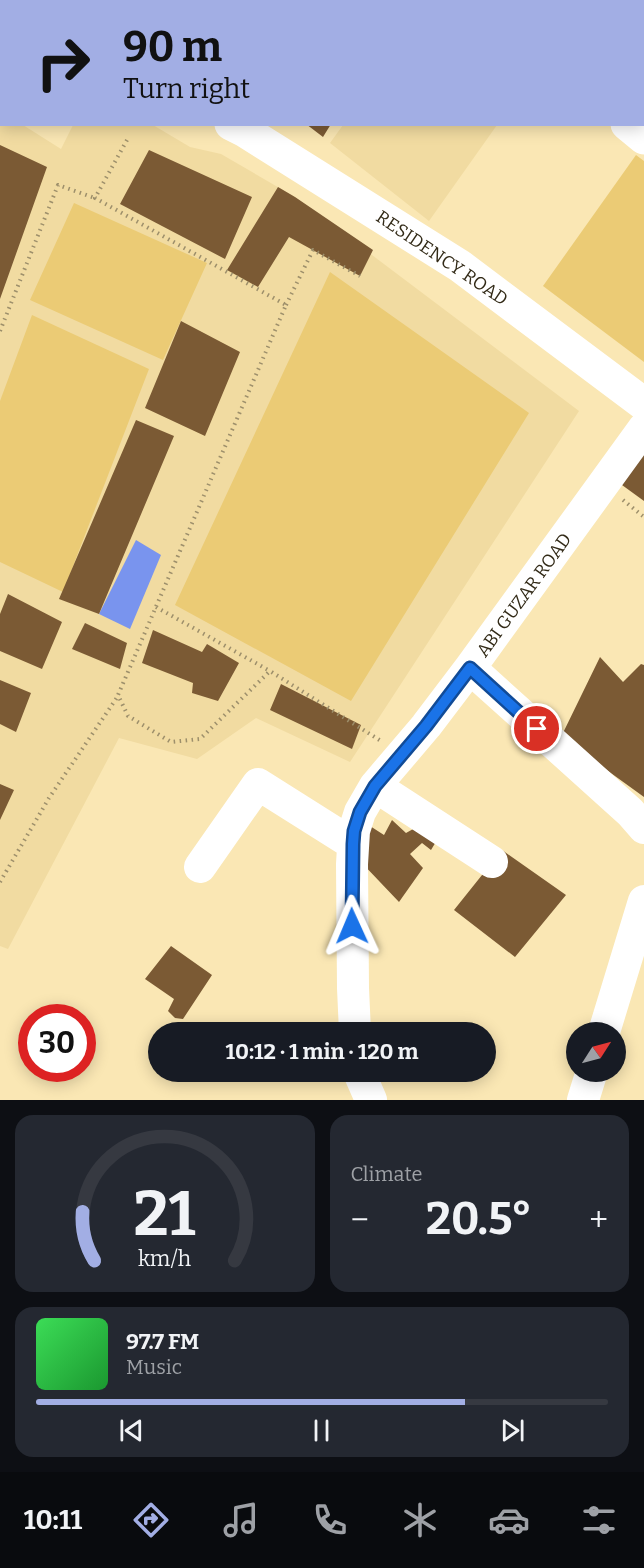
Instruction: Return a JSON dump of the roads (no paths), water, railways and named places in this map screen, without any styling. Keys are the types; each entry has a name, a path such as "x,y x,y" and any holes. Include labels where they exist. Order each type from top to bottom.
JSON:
{"main road":[{"path":"629,126 644,138"},
{"name":"RESIDENCY ROAD","path":"242,127 460,266 644,404"}],"street":[{"name":"ABI GUZAR ROAD","path":"355,1022 353,844 354,831 360,812 375,786 426,726 470,668 644,428"},
{"path":"470,668 630,812 644,828"},
{"path":"200,867 258,784 353,844"},
{"path":"375,786 492,862"},
{"path":"607,1022 644,902"},
{"path":"363,1082 371,1100"},
{"path":"583,1100 589,1082"}],"water":[{"path":"136,540 161,555 130,629 99,614"}]}
